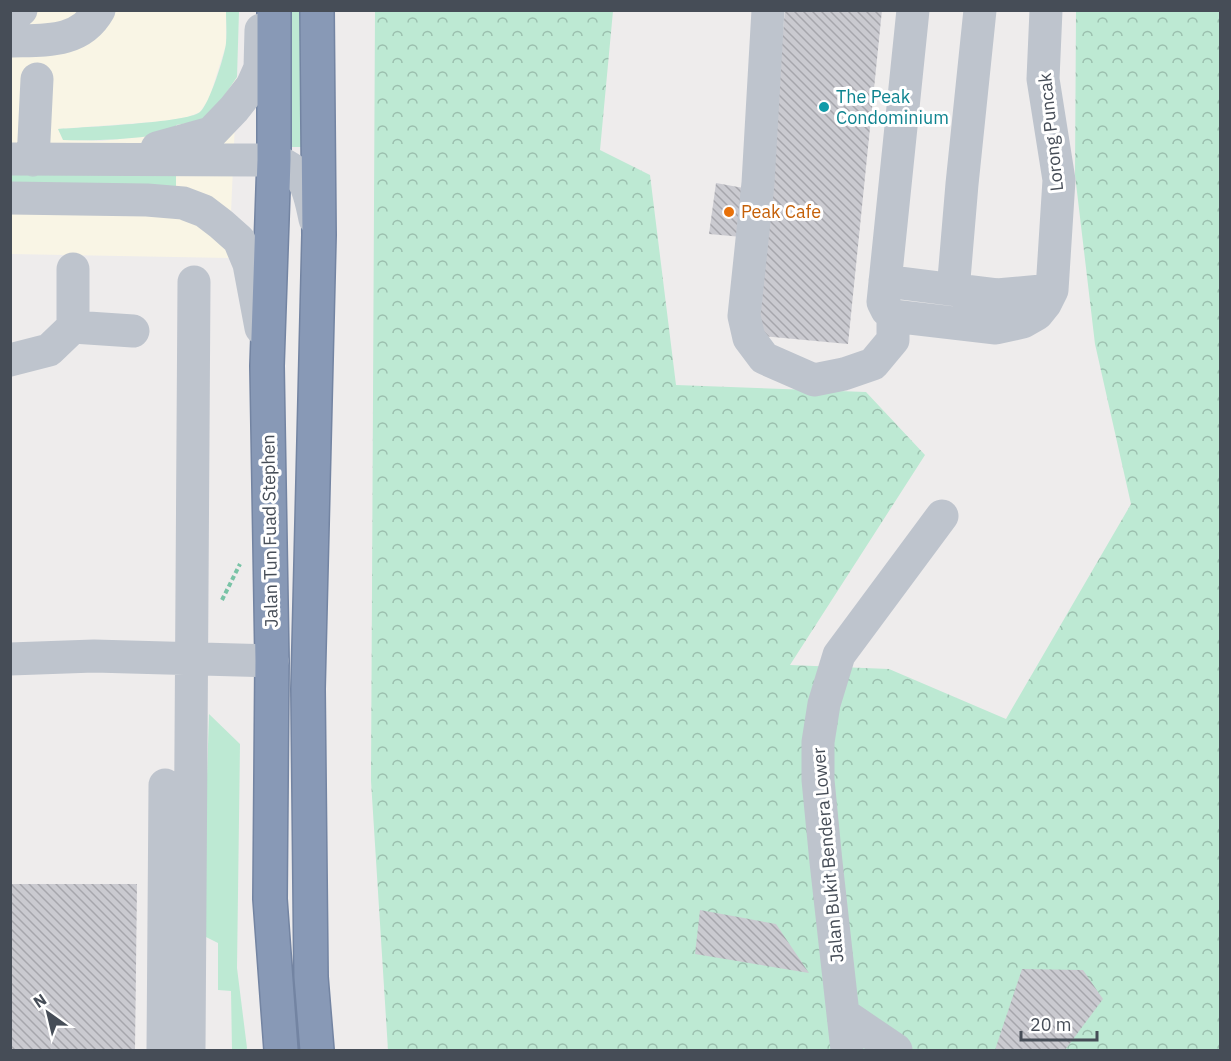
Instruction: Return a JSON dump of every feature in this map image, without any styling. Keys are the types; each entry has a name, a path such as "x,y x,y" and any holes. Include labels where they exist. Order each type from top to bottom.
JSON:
{"highway":[{"name":"Jalan Tun Fuad Stephen","path":"274,10 274,160 267,366 272,661 270,899 281,1050"},
{"name":"Jalan Tun Fuad Stephen","path":"317,10 319,235 308,689 311,976 317,1050"}],"street":[{"path":"13,21 58,40 83,30 99,10"},
{"path":"112,159 211,133 252,86 260,68 262,10"},
{"path":"768,10 758,183 744,316 748,338 764,358 814,380 844,374 873,364 893,339 893,316"},
{"path":"913,10 883,302 893,316 996,328 1023,322 1037,314 1052,290"},
{"path":"956,290 954,279 962,184 980,10"},
{"name":"Lorong Puncak","path":"1046,10 1043,79 1059,180 1052,290"},
{"path":"37,79 22,159 274,160 289,166 302,176 310,194 319,235"},
{"path":"10,198 183,203 204,211 239,240 249,264 267,366"},
{"path":"10,360 49,350 73,327 73,269"},
{"path":"885,281 997,295 1052,290"},
{"path":"189,1050 194,282"},
{"path":"73,327 133,331"},
{"name":"Jalan Bukit Bendera Lower","path":"847,1050 818,780 818,742 824,704 838,655 942,516"},
{"path":"10,659 94,656 272,661"},
{"path":"163,1050 165,785"},
{"path":"843,1014 896,1050"}],"shaded area":[{"path":"11,11 226,11 226,45 209,99 200,112 188,117 165,121 58,129 64,140 102,141 164,134 218,105 237,77 229,258 11,254"}],"green space":[{"path":"226,11 239,11 237,77 218,105 201,121 176,125 175,132 148,136 106,140 63,140 58,129 155,122 191,116 200,112 212,90 223,58"},
{"path":"287,11 300,11 301,147 286,147"},
{"path":"375,11 613,11 600,150 650,175 676,385 866,392 925,455 790,665 889,669 1006,719 1131,504 1095,344 1075,175 1076,11 1220,11 1220,1050 388,1050 371,781"},
{"path":"11,170 176,174 176,188 11,184"},
{"path":"209,714 240,744 237,968 246,1050 232,1050 231,991 218,990 218,943 202,935"}],"building":[{"name":"The Peak Condominium","path":"785,10 882,10 848,344 752,335"},
{"name":"Peak Cafe","path":"716,183 749,189 742,237 709,234"},
{"path":"10,884 137,884 135,1050 10,1050"},
{"path":"700,910 776,924 809,973 695,954"},
{"path":"1022,969 1083,970 1103,999 1065,1050 995,1050"}],"place":[{"name":"The Peak Condominium","path":"824,107"},
{"name":"Peak Cafe","path":"729,212"}]}
